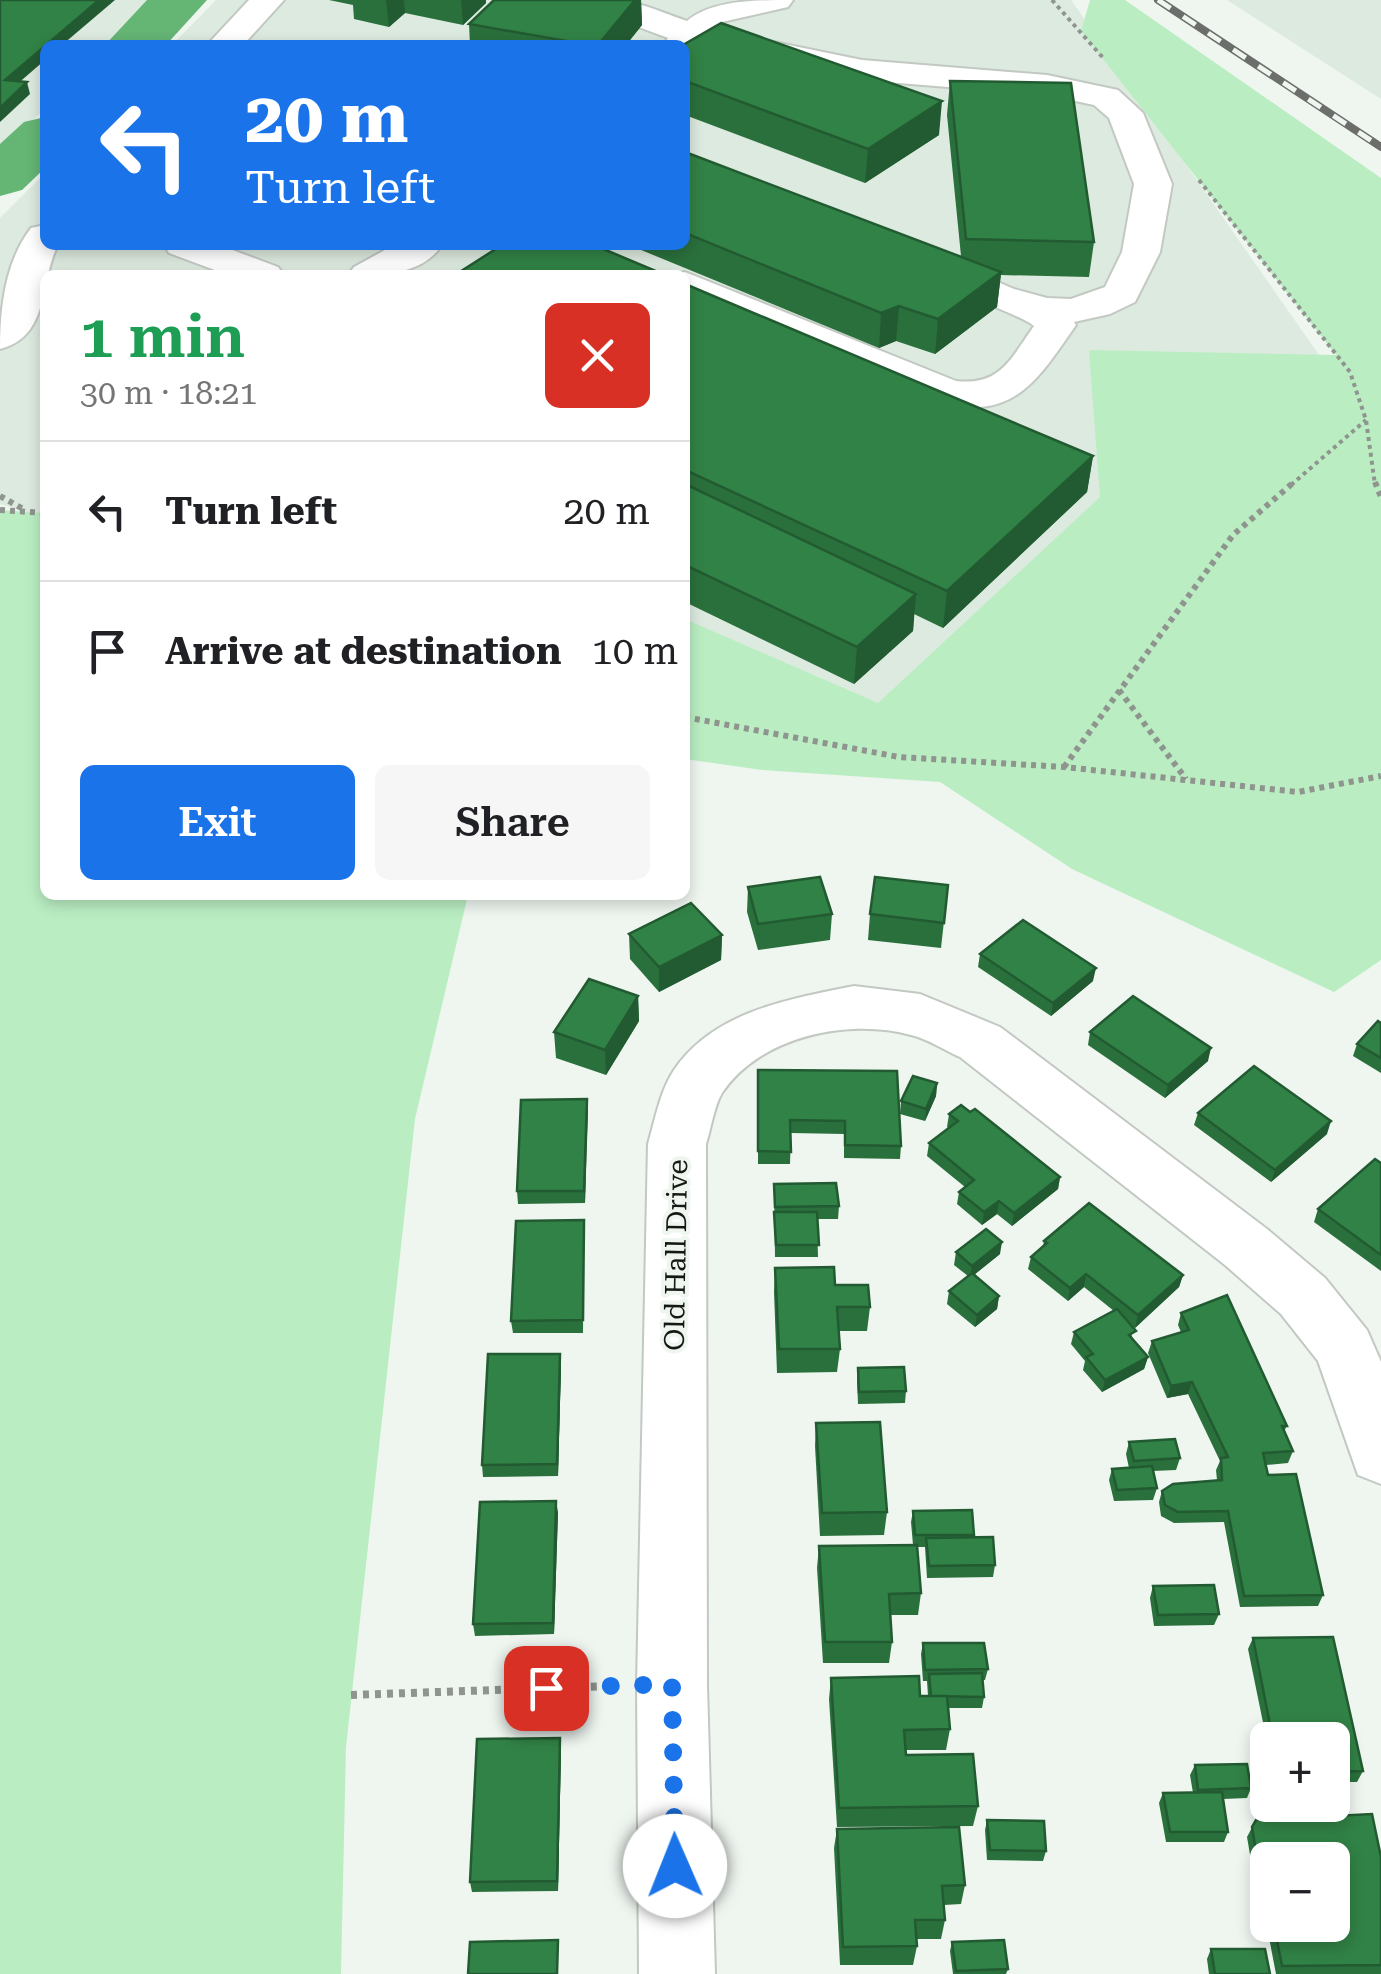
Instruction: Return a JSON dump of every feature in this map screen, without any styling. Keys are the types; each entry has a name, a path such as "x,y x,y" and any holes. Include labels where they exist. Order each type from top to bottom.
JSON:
{"street":[{"path":"229,40 266,0"},
{"path":"618,0 637,15 687,40 712,14 776,0"},
{"path":"690,41 862,70 1047,85 1106,97 1124,113 1153,184 1141,252 1121,294 1085,310 1044,313"},
{"path":"0,337 21,314 24,286 40,241"},
{"path":"196,250 250,270"},
{"path":"377,270 414,250"},
{"path":"690,286 948,394 977,398 1004,392 1056,325 1044,313 901,254"},
{"name":"Old Hall Drive","path":"676,1974 672,1684 676,1144 696,1083 736,1044 783,1021 854,1007 920,1015 980,1042 1246,1247 1303,1296 1346,1349 1381,1452"}],"path":[{"path":"1052,0 1106,62"},
{"path":"1191,170 1350,372 1366,420 1375,485 1381,497"},
{"path":"1064,767 1233,535 1366,420"},
{"path":"0,496 27,512"},
{"path":"0,510 40,513"},
{"path":"1119,690 1186,780"},
{"path":"690,718 899,757 1064,767 1298,792 1381,776"},
{"path":"352,1696 672,1684"}],"shaded area":[{"path":"0,0 166,0 122,40 40,40 40,114 0,150"},
{"path":"216,0 1071,0 1324,362 1109,508 878,717 690,631 690,270 40,270 40,516 0,504 0,218 40,178 40,250 690,250 690,40 177,40"},
{"path":"1227,0 1381,0 1381,99"}],"green space":[{"path":"1090,0 1125,0 1381,178 1381,960 1334,992 1072,869 940,782 762,770 690,760 690,621 878,703 1100,497 1089,350 1336,355 1081,31"},
{"path":"0,510 40,513 40,900 467,900 415,1119 346,1747 341,1974 0,1974"}],"building":[{"path":"0,0 99,0 52,40 40,40 40,50 5,80 27,82 0,108"},
{"path":"494,0 635,0 602,40 560,40 469,24"},
{"path":"721,23 942,101 868,149 690,83 690,41"},
{"path":"950,81 1071,83 1094,242 966,239"},
{"path":"690,154 1001,272 938,319 899,306 881,313 690,235"},
{"path":"494,250 606,250 653,270 463,270"},
{"path":"690,286 1093,456 947,591 690,472"},
{"path":"690,486 916,594 857,647 690,567"},
{"path":"820,877 832,914 758,924 748,887"},
{"path":"875,877 948,885 944,923 870,914"},
{"path":"691,903 722,935 659,967 629,934"},
{"path":"1023,920 1096,968 1053,1003 980,954"},
{"path":"589,979 638,996 605,1050 554,1032"},
{"path":"1133,996 1211,1048 1168,1085 1090,1032"},
{"path":"1378,1021 1381,1023 1381,1058 1357,1044"},
{"path":"1254,1066 1331,1121 1275,1170 1198,1113"},
{"path":"758,1070 897,1071 901,1146 845,1145 845,1121 790,1120 791,1152 758,1151"},
{"path":"913,1076 937,1083 926,1109 901,1101"},
{"path":"587,1099 584,1191 517,1191 521,1100"},
{"path":"961,1105 970,1112 975,1109 1060,1177 1014,1213 999,1201 984,1212 959,1192 974,1180 929,1143 958,1121 949,1114"},
{"path":"1375,1159 1381,1163 1381,1255 1318,1209"},
{"path":"836,1183 839,1206 775,1207 774,1184"},
{"path":"1089,1203 1183,1275 1138,1315 1086,1274 1070,1288 1031,1257"},
{"path":"774,1212 817,1212 819,1245 776,1245"},
{"path":"584,1220 583,1320 511,1321 516,1221"},
{"path":"986,1229 1002,1242 972,1266 956,1252"},
{"path":"834,1267 835,1285 868,1285 870,1307 837,1307 840,1349 779,1349 775,1268"},
{"path":"972,1273 999,1296 977,1315 949,1291"},
{"path":"1227,1295 1287,1426 1282,1426 1293,1451 1263,1453 1268,1475 1296,1474 1323,1595 1244,1596 1228,1511 1178,1512 1165,1505 1162,1491 1173,1484 1222,1480 1221,1458 1228,1457 1192,1382 1171,1386 1152,1341 1189,1330 1181,1313"},
{"path":"1117,1309 1136,1331 1129,1335 1148,1357 1105,1380 1086,1357 1093,1354 1074,1332"},
{"path":"488,1354 560,1354 557,1464 482,1465"},
{"path":"904,1367 906,1391 859,1392 858,1368"},
{"path":"880,1422 887,1512 822,1513 816,1423"},
{"path":"1175,1439 1180,1458 1134,1461 1129,1442"},
{"path":"1152,1466 1157,1488 1117,1490 1112,1469"},
{"path":"556,1501 553,1623 473,1624 480,1502"},
{"path":"972,1510 974,1535 915,1535 913,1511"},
{"path":"993,1537 995,1565 929,1566 926,1538"},
{"path":"917,1545 921,1593 889,1594 892,1642 825,1642 819,1546"},
{"path":"1214,1585 1219,1614 1158,1615 1153,1586"},
{"path":"1333,1637 1363,1771 1350,1771 1350,1722 1269,1722 1253,1638"},
{"path":"923,1643 984,1643 988,1669 925,1670"},
{"path":"982,1673 984,1697 931,1696 929,1674"},
{"path":"919,1676 920,1696 947,1696 950,1729 904,1730 906,1755 973,1754 978,1806 839,1808 831,1678"},
{"path":"560,1738 557,1881 470,1882 477,1739"},
{"path":"1247,1764 1250,1788 1198,1790 1195,1765"},
{"path":"1222,1792 1228,1832 1170,1832 1163,1793"},
{"path":"1372,1814 1381,1857 1381,1965 1282,1966 1277,1942 1350,1942 1350,1842 1254,1842 1252,1827 1255,1822 1350,1822 1350,1815"},
{"path":"987,1820 1044,1821 1046,1851 990,1850"},
{"path":"959,1827 965,1885 942,1886 945,1920 915,1920 917,1946 843,1947 837,1829"},
{"path":"558,1940 557,1974 468,1974 470,1942"},
{"path":"1004,1940 1008,1969 956,1971 952,1942"},
{"path":"1211,1949 1265,1949 1270,1974 1215,1974"}],"waterway":[{"path":"139,40 179,0"},
{"path":"0,177 40,140"}],"railway":[{"path":"1158,0 1381,147"}],"route":[{"path":"546,1688 672,1684 675,1866"}]}
